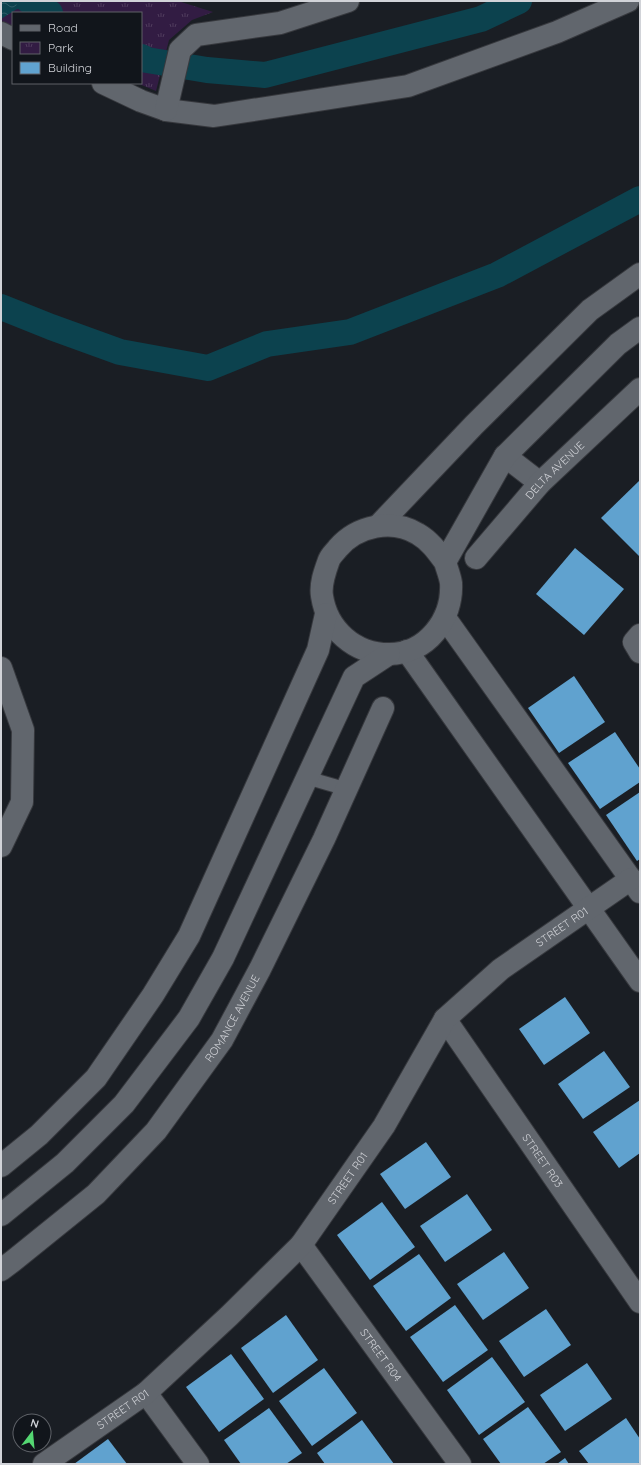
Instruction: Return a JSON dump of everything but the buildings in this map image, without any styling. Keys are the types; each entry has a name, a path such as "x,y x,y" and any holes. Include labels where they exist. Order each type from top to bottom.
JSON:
{"street":[{"path":"166,110 180,50 196,35 280,23 348,1"},
{"path":"105,84 166,110 214,116 408,86 557,32 628,1"},
{"path":"1,33 12,38"},
{"path":"378,526 474,425 590,310 640,274"},
{"path":"445,562 505,456 618,344 640,328"},
{"name":"DELTA AVENUE","path":"476,558 540,483 640,389"},
{"path":"505,456 540,483"},
{"path":"1,1215 66,1163 118,1109 189,1018 223,958 354,677 398,653 422,644 435,632 445,618 450,602 451,581 445,562 433,546 417,533 398,526 378,526 359,531 343,542 330,557 324,575 322,594 326,614 337,631 352,644 369,652 398,653"},
{"path":"1,1166 40,1135 96,1078 153,995 189,936 318,650 326,614"},
{"path":"445,618 635,886"},
{"path":"398,653 588,908 640,981"},
{"path":"1,668 23,730 22,802 1,846"},
{"name":"ROMANCE AVENUE","path":"1,1270 96,1194 156,1131 222,1040 260,969 324,839 383,708"},
{"name":"STREET R01","path":"44,1464 146,1393 230,1316 301,1245 384,1126 445,1019 501,969 588,908 635,886"},
{"name":"STREET R03","path":"445,1019 640,1302"},
{"name":"STREET R04","path":"301,1245 460,1464"},
{"path":"146,1393 198,1464"}],"lane":[{"path":"308,778 346,789"}],"green space":[{"path":"1,1 178,1 213,12 192,20 169,40 156,91 139,84 142,84 142,12 12,12 12,33 1,49"}],"water":[{"path":"1,1 37,1 40,8 17,9 1,19"}],"waterway":[{"path":"29,1 48,12"},
{"path":"142,58 147,60 207,70 265,75 481,19 519,1"},
{"path":"1,307 120,352 208,368 267,344 350,332 497,275 640,199"}]}
